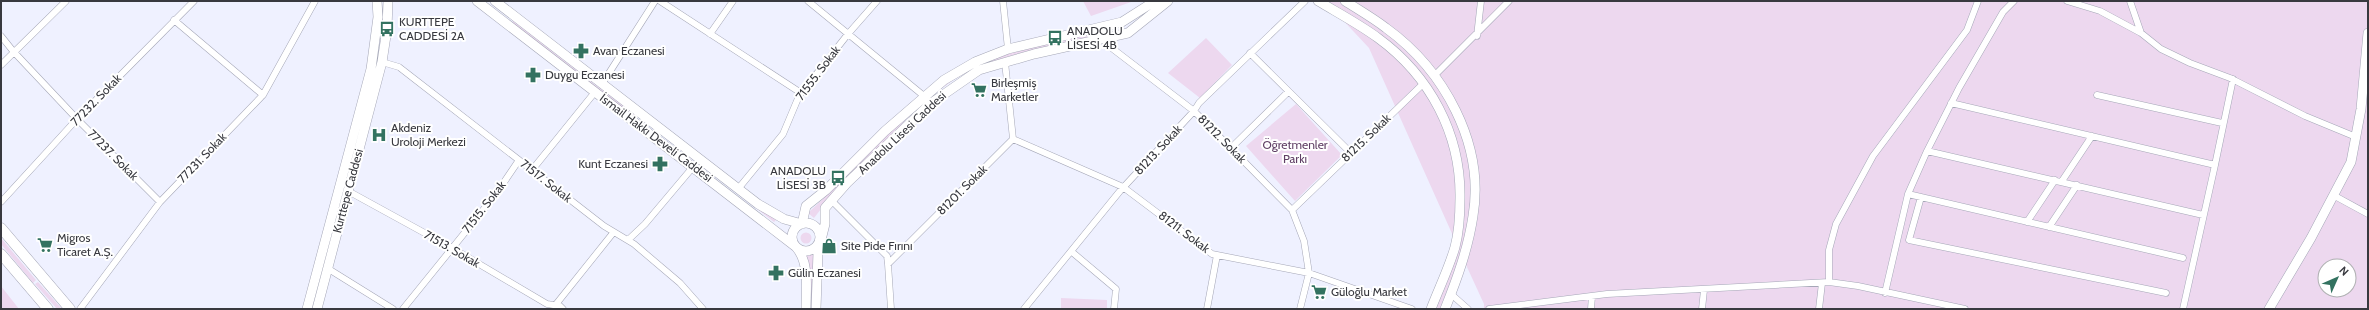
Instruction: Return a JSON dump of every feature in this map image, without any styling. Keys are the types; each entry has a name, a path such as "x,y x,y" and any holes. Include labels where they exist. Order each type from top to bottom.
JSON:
{"main road":[{"name":"Kurttepe Caddesi","path":"307,309 371,69 378,17 377,1"},
{"name":"Kurttepe Caddesi","path":"317,309 382,62 387,29 388,1"},
{"name":"İsmail Hakkı Develi Caddesi","path":"477,1 796,247"},
{"name":"Anadolu Lisesi Caddesi","path":"816,309 819,242 825,224 825,208 930,104 979,70 1005,62 1108,39 1128,33 1168,1"},
{"path":"1318,1 1378,38 1424,83 1444,116 1456,149 1460,174 1460,212 1455,246 1431,309"},
{"path":"1345,1 1387,28 1434,76 1457,111 1469,145 1474,170 1474,215 1466,251 1445,309"},
{"name":"İsmail Hakkı Develi Caddesi","path":"497,2 738,189 770,212 802,224"},
{"name":"Anadolu Lisesi Caddesi","path":"802,224 806,206 826,190 885,131 944,80 975,62 1008,49 1104,28 1122,22 1149,3"},
{"path":"2269,309 2351,162 2361,109 2368,33"},
{"path":"796,247 800,250 809,251 819,242 817,229 810,224 802,224 792,233 793,243 796,247 802,254 806,273 806,309"},
{"path":"1,228 70,309"},
{"path":"1,254 48,309"}],"street":[{"path":"1,65 13,51 66,1"},
{"name":"77232. Sokak","path":"1,202 77,119 194,1"},
{"name":"77231. Sokak","path":"80,309 160,202 263,95 315,1"},
{"path":"602,84 655,1"},
{"path":"660,1 801,93"},
{"path":"710,34 733,1"},
{"path":"808,1 924,96"},
{"name":"71555. Sokak","path":"738,189 783,134 801,93 848,34 877,1"},
{"path":"1003,1 1008,49"},
{"name":"81213. Sokak","path":"1024,309 1072,252 1123,187 1194,111 1199,103 1305,1"},
{"path":"1476,36 1481,1"},
{"path":"1434,76 1476,36 1509,1"},
{"path":"1819,309 1826,283 1829,250 1836,224 1873,156 1967,30 1978,1"},
{"path":"1885,293 1908,194 1926,151 1951,103 2003,12 2014,1"},
{"path":"2068,1 2100,11 2141,33 2161,49 2233,79 2305,116 2356,137"},
{"path":"2130,1 2141,33"},
{"path":"174,20 263,95"},
{"name":"81212. Sokak","path":"1104,28 1113,49 1194,111 1292,210 1304,241 1309,273"},
{"name":"77237. Sokak","path":"1,36 13,51 77,119 160,202"},
{"path":"1250,53 1351,153"},
{"name":"71517. Sokak","path":"382,62 399,67 613,233 628,240 680,284 703,309"},
{"path":"1005,62 1013,139"},
{"path":"2183,309 2215,166 2222,123 2233,79"},
{"name":"81215. Sokak","path":"1292,210 1424,83"},
{"path":"532,170 595,92"},
{"path":"1231,148 1288,92"},
{"path":"2097,95 2222,123"},
{"path":"1951,103 2215,166"},
{"path":"2028,222 2092,136"},
{"name":"81211. Sokak","path":"1013,139 1123,187 1212,254 1309,273 1412,309"},
{"name":"81201. Sokak","path":"888,264 1013,139"},
{"path":"1926,151 2059,180 2203,215"},
{"name":"71515. Sokak","path":"403,309 496,194 519,160"},
{"path":"628,240 645,224 693,167"},
{"path":"2049,227 2077,185"},
{"name":"71513. Sokak","path":"348,191 452,248 547,304 563,309"},
{"path":"1908,194 2183,258"},
{"path":"2333,195 2368,214"},
{"path":"1921,197 1909,240 2166,293"},
{"path":"832,200 887,256 891,309"},
{"path":"554,307 613,233"},
{"path":"1072,252 1116,289 1114,309"},
{"path":"1207,309 1217,255"},
{"path":"327,268 393,309"},
{"path":"1300,309 1309,273"},
{"path":"1489,309 1592,296 1826,283 1885,293 1940,306 1965,309"},
{"path":"1702,309 1704,290"},
{"path":"1451,294 1468,309"},
{"path":"1591,309 1592,296"}],"green space":[{"path":"1083,1 1134,1 1091,16"},
{"path":"1325,1 2368,1 2368,309 1484,309 1484,304 1461,254 1440,309 1435,309 1458,247 1369,48"},
{"path":"513,21 580,73 579,75 512,23"},
{"path":"1099,33 1100,37 1039,49 994,61 965,73 952,81 905,121 830,198 814,218 808,213 909,113 953,78 976,65 1021,49"},
{"path":"1206,38 1232,65 1200,98 1168,73"},
{"path":"582,75 634,114 633,116 581,76"},
{"name":"Öğretmenler Parkı","path":"1296,104 1342,155 1295,201 1246,146"},
{"path":"680,150 776,220 774,222"},
{"path":"806,232 810,234 812,238 810,242 806,244 802,242 800,238 802,234"},
{"path":"1,238 36,280 33,283 1,244"},
{"path":"806,251 814,251 812,309 810,309 810,277"},
{"path":"38,282 62,309 57,309 35,284"},
{"path":"1,286 19,309 1,309"},
{"path":"1061,298 1107,300 1107,309 1061,309"}],"place":[{"name":"KURTTEPE CADDESİ 2A","path":"387,29"},
{"name":"ANADOLU LİSESİ 4B","path":"1055,38"},
{"name":"Avan Eczanesi","path":"581,51"},
{"name":"Duygu Eczanesi","path":"533,75"},
{"name":"Birleşmiş Marketler","path":"979,90"},
{"name":"Akdeniz Uroloji Merkezi","path":"379,135"},
{"name":"Kunt Eczanesi","path":"660,164"},
{"name":"ANADOLU LİSESİ 3B","path":"838,178"},
{"name":"Migros Ticaret A.Ş.","path":"45,245"},
{"name":"Site Pide Fırını","path":"829,246"},
{"name":"Gülin Eczanesi","path":"776,273"},
{"name":"Güloğlu Market","path":"1319,292"}]}
